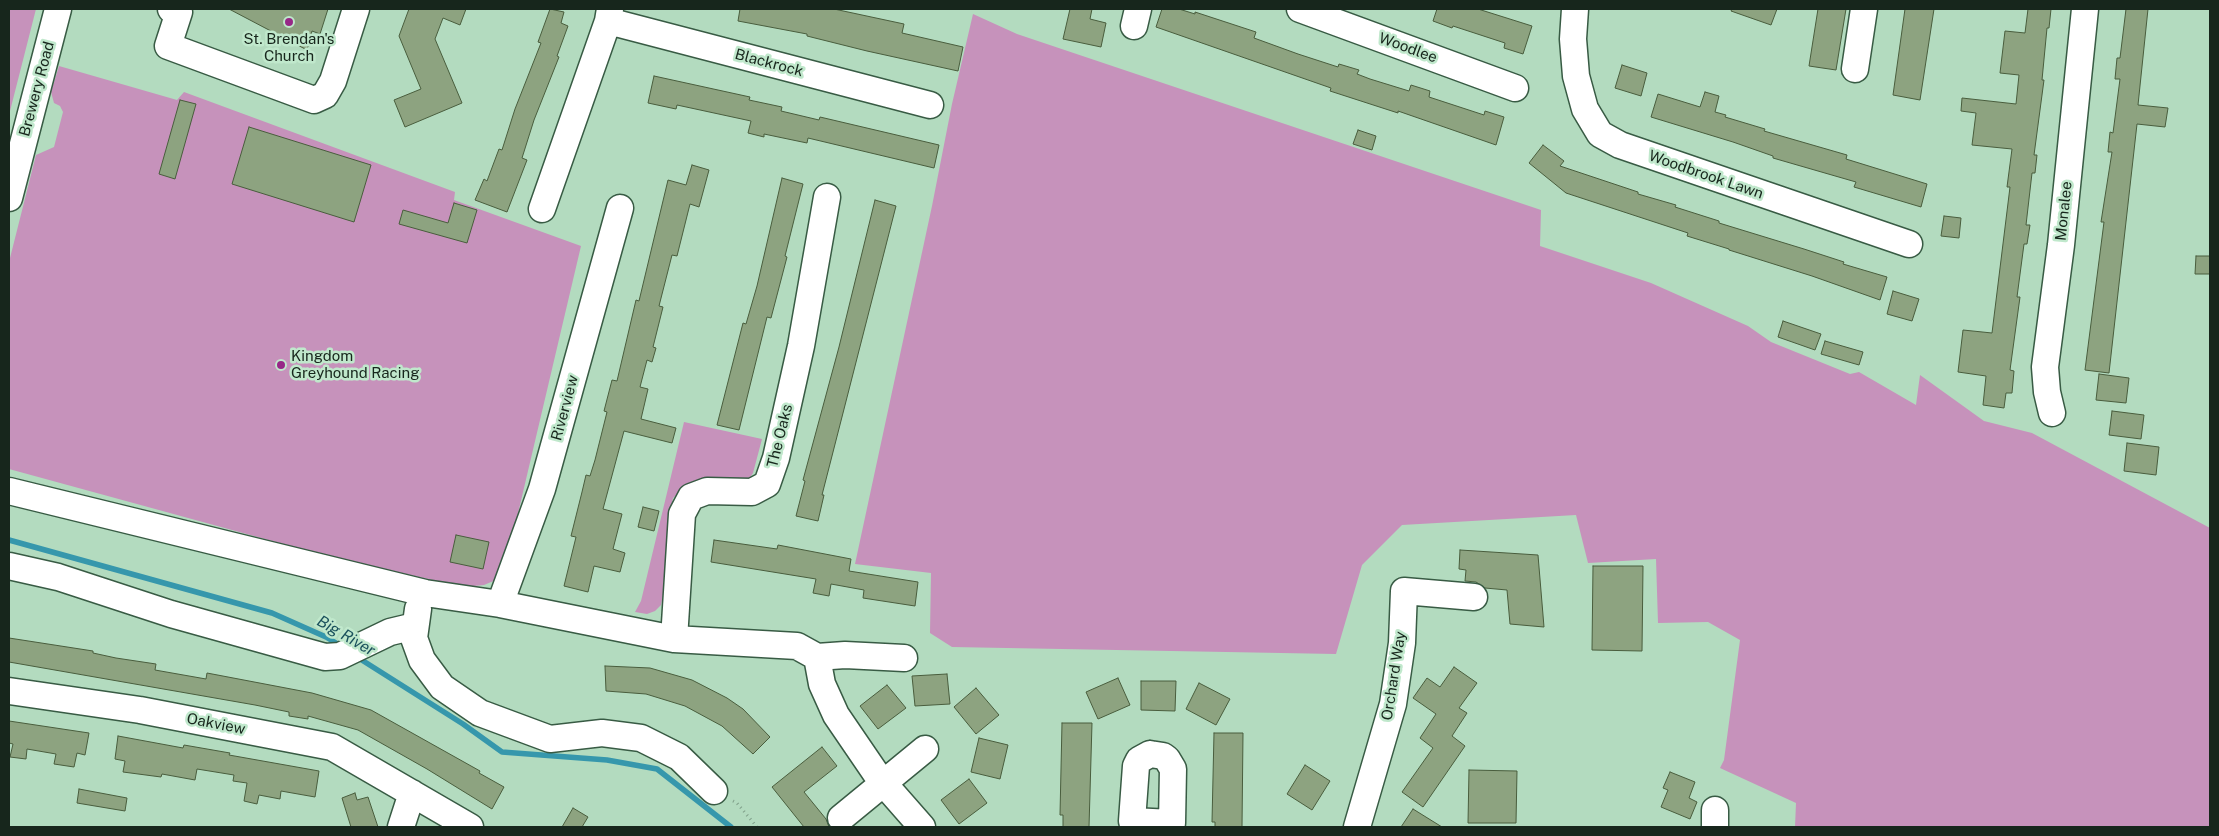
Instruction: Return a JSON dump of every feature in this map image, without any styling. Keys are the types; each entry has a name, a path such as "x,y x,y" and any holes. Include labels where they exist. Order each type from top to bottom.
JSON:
{"street":[{"name":"Brewery Road","path":"9,198 58,9"},
{"path":"177,10 168,46 314,100 325,95 332,81 356,9"},
{"name":"Woodlee","path":"1300,9 1515,88"},
{"name":"Woodbrook Lawn","path":"1575,9 1573,39 1576,76 1585,110 1600,134 1620,145 1909,244"},
{"path":"1855,69 1864,9"},
{"name":"Monalee","path":"2052,413 2047,392 2045,367 2061,245 2085,9"},
{"name":"Blackrock","path":"542,209 609,15 930,105"},
{"name":"The Oaks","path":"674,639 682,514 691,498 706,491 752,492 767,484 770,476 776,458 801,346 827,197"},
{"name":"Riverview","path":"500,604 542,489 620,208"},
{"path":"9,491 425,593 500,604 674,639 797,646 817,657 845,655 904,658"},
{"path":"9,566 58,577 171,614 325,657 350,652 390,632 415,626"},
{"name":"Orchard Way","path":"1358,827 1393,704 1402,643 1404,591 1474,597"},
{"path":"425,593 419,607 414,638 422,660 442,687 480,713 550,739 602,733 641,738 679,757 714,791"},
{"path":"817,657 822,684 836,715 884,783 922,827"},
{"name":"Oakview","path":"9,691 140,710 332,746 470,827"},
{"path":"841,818 925,749"},
{"path":"401,827 412,793"}],"path":[{"path":"738,803 758,827"}],"shaded area":[{"path":"9,9 36,9 9,115"},
{"path":"973,14 1017,34 1541,210 1540,246 1651,283 1748,326 1771,342 1850,374 1859,372 1916,405 1920,375 1984,421 2032,433 2210,528 2210,827 1795,827 1796,803 1720,768 1724,760 1740,640 1708,622 1658,623 1656,559 1588,563 1576,515 1402,525 1362,565 1336,654 952,647 930,633 931,573 855,564 952,104"},
{"name":"Kingdom Greyhound Racing","path":"59,66 177,100 184,92 455,192 454,200 581,246 503,577 484,585 464,587 338,559 9,469 9,262 36,155 54,147 63,112 60,106 54,103 51,92"},
{"path":"684,422 762,439 753,473 749,479 709,478 684,488 673,498 670,511 666,579 661,605 655,611 647,614 635,612 641,601"}],"building":[{"name":"St. Brendan's Church","path":"229,9 328,9 320,34 312,31 307,50"},
{"path":"409,9 466,9 460,25 443,18 435,39 462,103 405,127 394,100 421,89 399,36"},
{"path":"550,9 564,12 561,23 568,26 557,56 559,57 534,120 522,158 527,160 507,212 475,200 484,179 487,181 499,149 502,150 515,109 541,43 538,42"},
{"path":"740,9 834,9 904,24 902,33 963,47 958,71 867,51 807,36 807,34 738,21"},
{"path":"1070,9 1092,9 1090,19 1106,23 1101,47 1063,39"},
{"path":"1162,9 1179,9 1195,14 1195,12 1256,32 1254,38 1298,54 1338,67 1339,64 1359,70 1357,74 1370,79 1409,91 1411,85 1430,91 1429,97 1484,115 1485,111 1504,117 1496,145 1398,111 1398,113 1330,91 1331,88 1156,27"},
{"path":"1437,9 1478,9 1532,26 1523,54 1504,48 1505,43 1433,21"},
{"path":"1732,9 1777,9 1771,25 1731,11"},
{"path":"1818,9 1846,9 1836,70 1809,66"},
{"path":"1905,9 1934,9 1920,100 1893,95"},
{"path":"2028,9 2051,9 2049,28 2047,28 2042,80 2044,80 2034,155 2037,155 2035,173 2032,173 2026,225 2030,225 2027,244 2024,244 2017,297 2020,297 2010,370 2014,371 2012,393 2006,393 2004,408 1983,405 1986,376 1958,372 1963,330 1992,333 2010,187 2007,187 2012,149 1972,145 1976,113 1961,111 1962,98 2016,104 2019,75 2000,73 2005,31 2025,33"},
{"path":"2126,9 2148,9 2138,105 2168,108 2165,127 2137,124 2109,373 2085,370 2104,222 2101,222 2112,152 2108,152 2110,132 2113,133 2120,79 2115,79 2117,58 2120,58"},
{"path":"1622,65 1647,73 1641,96 1615,88"},
{"path":"654,76 750,97 749,100 782,107 781,111 819,120 820,117 939,145 934,168 808,138 807,143 764,134 764,137 748,133 751,121 677,105 676,109 648,103"},
{"path":"1705,92 1719,96 1715,112 1726,115 1725,117 1765,129 1764,131 1847,155 1846,159 1927,184 1921,207 1854,187 1856,182 1773,158 1773,156 1733,142 1651,117 1658,94 1700,107"},
{"path":"180,100 196,104 175,179 159,174"},
{"path":"249,127 371,165 354,222 232,184"},
{"path":"1358,130 1376,136 1372,150 1353,144"},
{"path":"1543,145 1564,161 1560,166 1638,192 1638,194 1676,205 1675,207 1719,221 1719,223 1887,277 1880,300 1687,236 1688,233 1566,193 1529,163"},
{"path":"692,165 709,170 699,207 690,204 677,256 672,255 659,306 663,307 653,347 656,348 652,362 647,360 640,387 648,389 641,419 676,428 672,443 624,431 603,509 622,514 613,549 625,553 620,572 594,566 588,592 564,586 576,537 571,536 586,475 590,476 595,460 607,412 604,411 612,380 617,381 636,300 639,301 668,180 686,185"},
{"path":"782,178 803,184 785,256 787,257 771,318 767,317 739,430 717,425 743,323 746,324 757,286"},
{"path":"875,200 896,206 822,495 824,495 818,521 796,516 805,481 803,480 839,347"},
{"path":"454,203 477,210 467,243 399,224 403,210 448,223"},
{"path":"1944,216 1961,218 1959,238 1941,236"},
{"path":"2196,256 2210,256 2210,274 2195,274"},
{"path":"1893,291 1919,299 1912,321 1887,314"},
{"path":"1783,321 1821,334 1815,350 1778,337"},
{"path":"1825,341 1863,352 1859,365 1821,354"},
{"path":"2099,374 2129,378 2126,403 2096,400"},
{"path":"2112,411 2144,415 2141,439 2109,435"},
{"path":"2127,443 2159,447 2156,475 2124,471"},
{"path":"643,507 659,511 654,531 638,527"},
{"path":"456,535 489,542 483,569 450,562"},
{"path":"714,540 777,549 778,545 851,559 849,571 918,582 915,606 863,598 864,590 831,584 829,596 813,593 816,579 711,562"},
{"path":"1460,550 1538,555 1544,627 1510,624 1507,590 1485,588 1476,582 1465,581 1466,570 1459,569"},
{"path":"1593,566 1643,566 1642,651 1592,650"},
{"path":"9,638 93,651 93,653 116,658 156,664 155,670 206,679 207,673 312,693 371,710 480,771 479,773 504,787 492,809 358,730 308,716 308,719 289,716 289,712 255,705 9,662"},
{"path":"605,666 650,668 692,680 727,698 743,709 770,737 753,754 722,726 685,706 646,694 606,691"},
{"path":"1454,667 1477,683 1459,708 1467,713 1452,736 1465,746 1423,807 1402,792 1433,748 1420,738 1436,714 1413,698 1427,678 1440,687"},
{"path":"947,674 950,704 915,706 912,676"},
{"path":"1118,678 1130,705 1098,719 1086,692"},
{"path":"1141,681 1176,681 1175,711 1141,710"},
{"path":"1199,683 1230,699 1216,725 1186,709"},
{"path":"887,685 906,708 878,729 860,706"},
{"path":"976,688 999,715 976,734 954,707"},
{"path":"9,721 89,733 85,755 77,753 74,767 54,764 56,754 27,749 26,759 10,757 13,744 9,743"},
{"path":"1062,723 1092,723 1089,827 1063,827 1063,815 1060,815"},
{"path":"1214,733 1243,733 1242,827 1215,827 1215,822 1212,822"},
{"path":"118,736 183,748 184,745 230,753 229,755 319,771 315,797 281,791 280,799 259,795 257,804 244,801 247,783 233,781 234,775 197,769 195,780 162,774 161,777 123,772 125,761 115,759"},
{"path":"979,738 1008,745 1000,779 971,772"},
{"path":"822,747 837,766 804,792 826,819 829,827 804,827 772,787"},
{"path":"1305,765 1330,781 1312,810 1287,794"},
{"path":"1469,770 1517,771 1516,823 1468,823"},
{"path":"1670,772 1695,782 1689,798 1697,802 1690,819 1661,807 1668,790 1663,788"},
{"path":"969,779 987,803 959,824 941,800"},
{"path":"79,789 127,798 125,811 77,803"},
{"path":"355,793 357,800 368,797 378,827 351,827 342,798"},
{"path":"573,808 588,817 582,827 562,827"},
{"path":"1413,809 1442,827 1401,827"}],"waterway":[{"name":"Big River","path":"9,540 272,613 326,637 341,646"},
{"name":"Big River","path":"357,657 463,724 502,752 607,760 657,769 731,827"}],"place":[{"name":"St. Brendan's Church","path":"289,22"},
{"name":"Kingdom Greyhound Racing","path":"281,365"}]}
